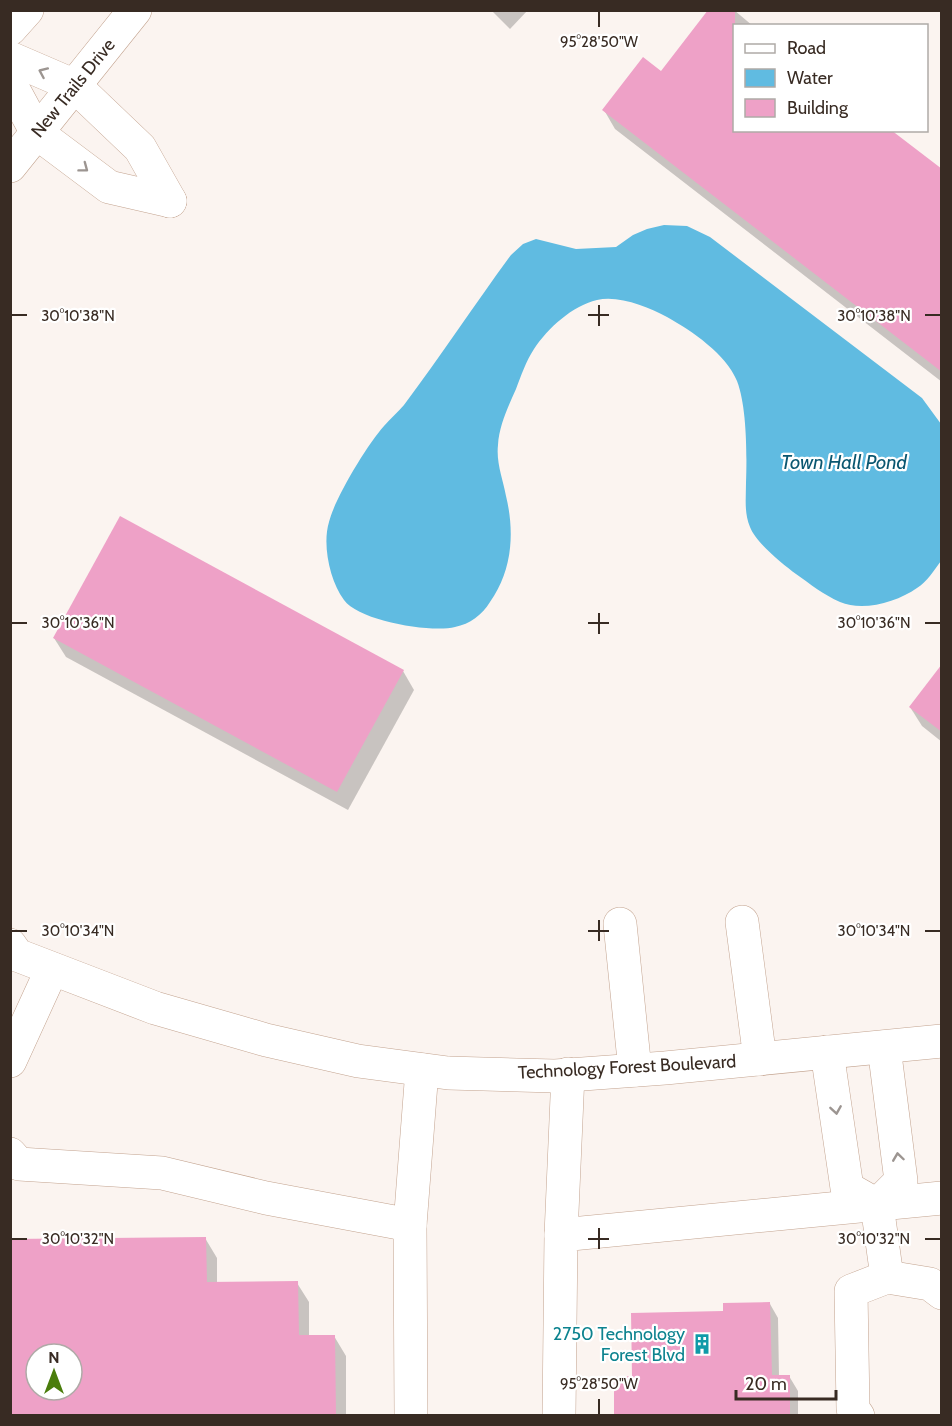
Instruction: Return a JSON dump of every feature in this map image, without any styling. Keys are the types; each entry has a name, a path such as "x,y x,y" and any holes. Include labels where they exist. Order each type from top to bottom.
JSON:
{"street":[{"path":"10,29 27,10"},
{"name":"New Trails Drive","path":"10,166 135,10"},
{"path":"10,58 75,86 140,148 170,201 109,187 37,133 10,83"},
{"path":"742,922 760,1059"},
{"path":"620,924 635,1070"},
{"name":"Technology Forest Boulevard","path":"13,952 155,1008 266,1040 358,1061 448,1073 568,1074 635,1070 942,1041"},
{"path":"10,1061 52,969"},
{"path":"877,1205 901,1181 884,1047"},
{"path":"827,1052 848,1188 877,1205"},
{"path":"411,1416 410,1225 422,1070"},
{"path":"559,1416 561,1235 568,1074"},
{"path":"10,1154 19,1164 162,1173 266,1198 410,1225"},
{"path":"561,1235 942,1198"},
{"path":"877,1205 887,1277"},
{"path":"858,1416 853,1409 851,1291 887,1277 930,1284 942,1293"}],"water":[{"name":"Town Hall Pond","path":"664,225 687,226 710,237 922,398 941,424 941,561 930,576 921,585 900,598 869,606 849,605 817,589 777,559 758,540 748,522 745,417 737,381 732,371 707,344 667,317 633,303 606,299 579,307 546,333 529,358 507,410 500,431 498,452 509,510 510,551 503,578 487,607 471,621 460,626 430,628 396,624 364,614 352,607 339,592 331,573 326,541 332,512 352,472 369,446 404,405 511,255 523,244 536,239 576,249 616,247 633,235"}],"building":[{"path":"708,10 735,10 733,132 894,132 942,169 942,372 602,110 643,57 661,71"},
{"path":"120,516 404,670 337,792 53,638"},
{"path":"942,664 942,732 909,707"},
{"path":"206,1237 207,1282 298,1281 299,1335 335,1335 336,1416 10,1416 10,1239"},
{"name":"2750 Technology Forest Blvd","path":"770,1302 772,1375 790,1375 790,1416 614,1416 614,1377 632,1376 631,1313 723,1311 723,1303"}],"place":[{"name":"2750 Technology Forest Blvd","path":"702,1344"}]}
